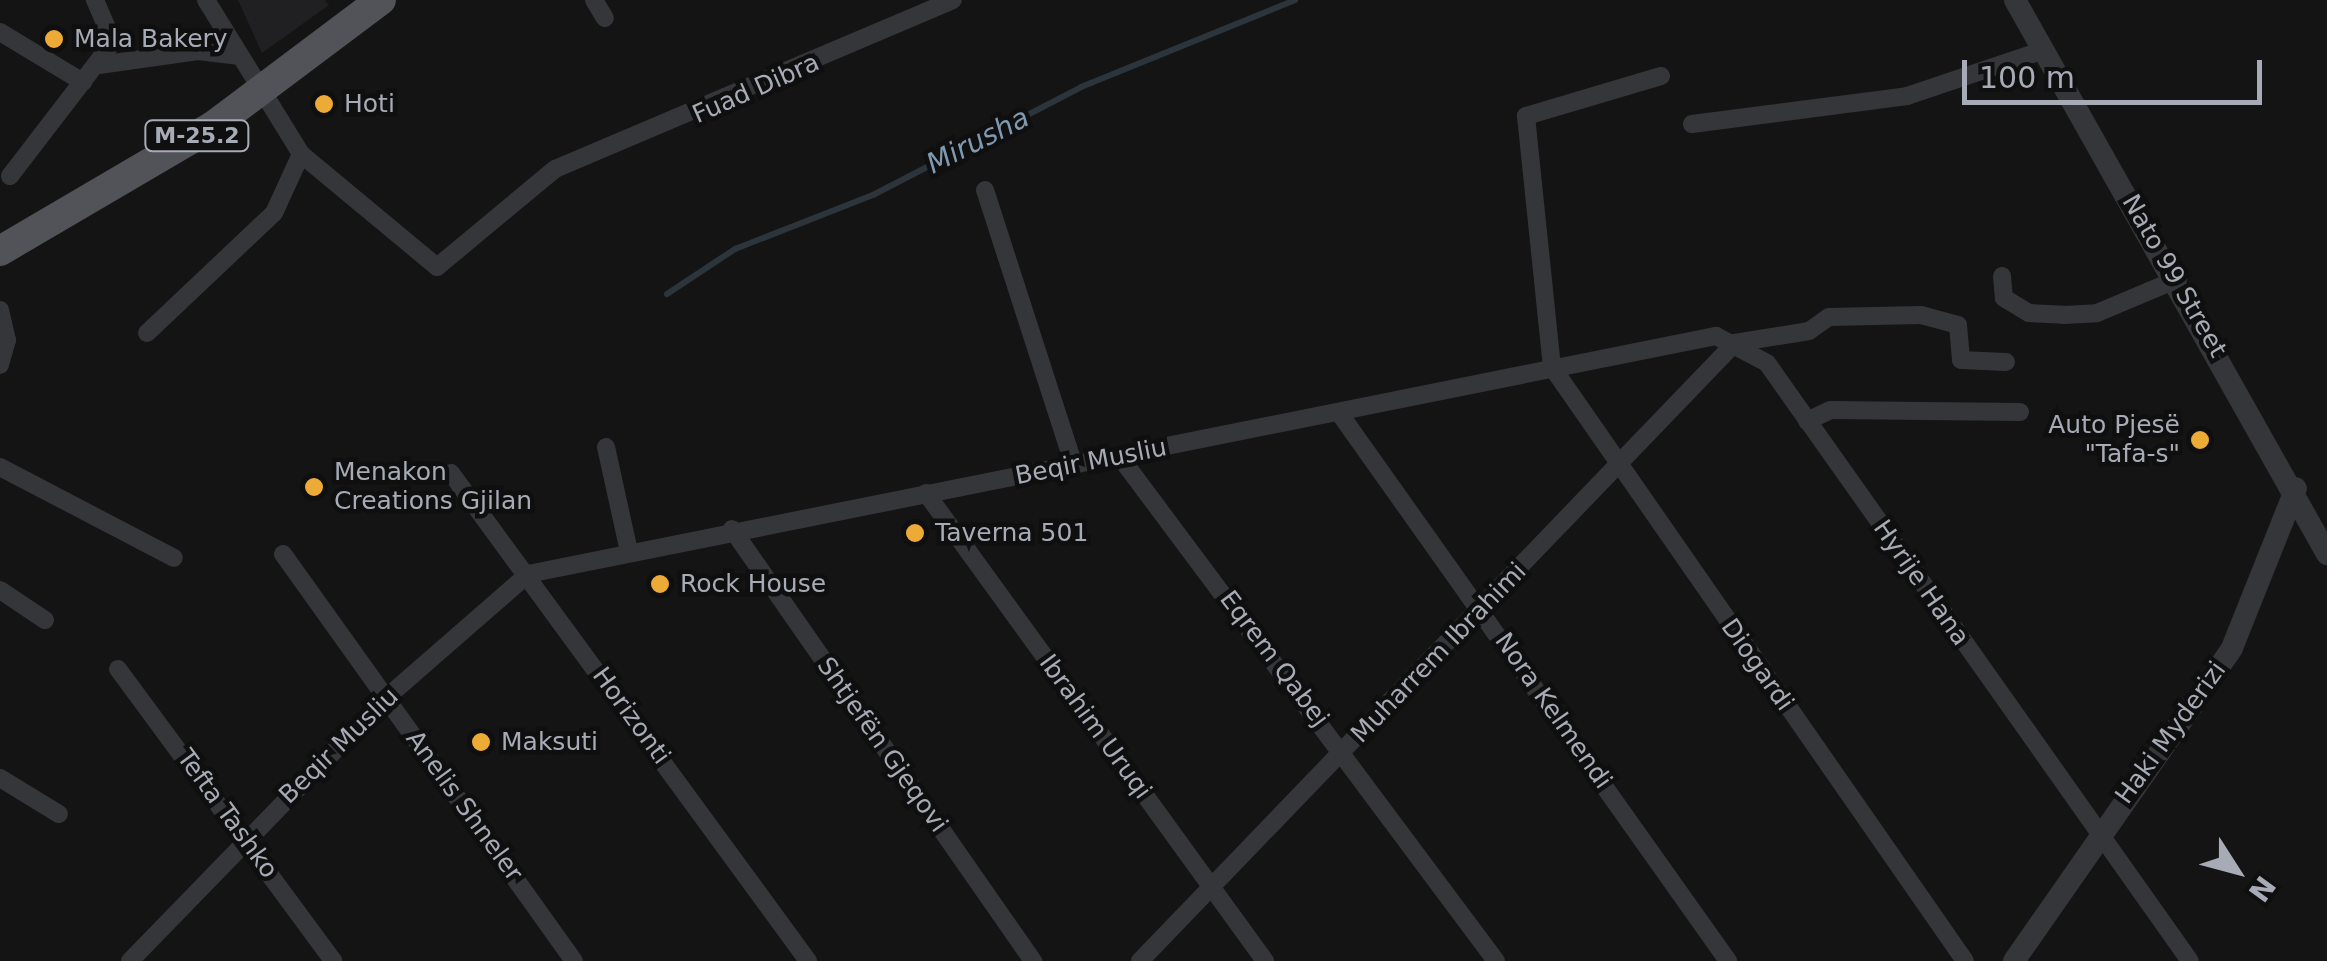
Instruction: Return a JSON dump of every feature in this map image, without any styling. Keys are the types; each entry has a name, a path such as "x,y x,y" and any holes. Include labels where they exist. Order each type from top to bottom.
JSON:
{"main road":[{"name":"M-25.2","path":"0,251 94,203 262,90 381,0"}],"street":[{"path":"3,177 99,65 112,42 95,0"},
{"path":"147,333 274,213 301,154 236,56 206,0"},
{"path":"594,0 605,18"},
{"name":"Fuad Dibra","path":"301,154 437,267 555,169 748,94 952,0"},
{"name":"Nato 99 Street","path":"2015,0 2296,488 2327,554"},
{"path":"0,32 83,82"},
{"path":"99,65 198,50 236,56"},
{"path":"1692,124 1908,96 2044,50"},
{"path":"1552,367 1526,116 1661,76"},
{"path":"986,190 1074,465"},
{"path":"2002,276 2004,298 2028,313 2064,315 2097,313 2178,279"},
{"path":"0,310 7,340 0,365"},
{"name":"Beqir Musliu","path":"130,961 386,698 528,574 732,529 1340,414 1672,339 1735,343 1809,331 1829,317 1921,315 1958,326 1961,360 2006,362"},
{"name":"Hyrije Hana","path":"1735,343 1767,364 2096,834 2190,961"},
{"name":"Muharrem Ibrahimi","path":"1140,961 1215,892 1344,751 1735,343"},
{"name":"Diogardi","path":"1552,367 1965,961"},
{"path":"1807,422 1831,410 2020,412"},
{"name":"Nora Kelmendi","path":"1340,414 1482,609 1728,961"},
{"path":"606,447 629,552"},
{"name":"Eqrem Qabej","path":"1120,457 1344,751 1496,961"},
{"path":"0,467 174,558"},
{"name":"Horizonti","path":"451,473 808,961"},
{"name":"Haki Myderizi","path":"2014,961 2096,834 2232,648 2296,488"},
{"name":"Ibrahim Uruqi","path":"926,493 1264,961"},
{"name":"Shtjefën Gjeqovi","path":"732,529 1033,961"},
{"name":"Anelis Shneler","path":"284,554 574,961"},
{"path":"0,590 45,620"},
{"name":"Tefta Tashko","path":"118,669 333,961"},
{"path":"0,778 59,814"}],"shaded area":[{"path":"238,0 325,0 329,5 262,53"}],"waterway":[{"name":"Mirusha","path":"667,294 735,249 873,195 1081,87 1295,0"}],"place":[{"name":"Mala Bakery","path":"54,39"},
{"name":"Hoti","path":"324,104"},
{"name":"Auto Pjesë \"Tafa-s\"","path":"2200,440"},
{"name":"Menakon Creations Gjilan","path":"314,487"},
{"name":"Taverna 501","path":"915,533"},
{"name":"Rock House","path":"660,584"},
{"name":"Maksuti","path":"481,742"}]}
